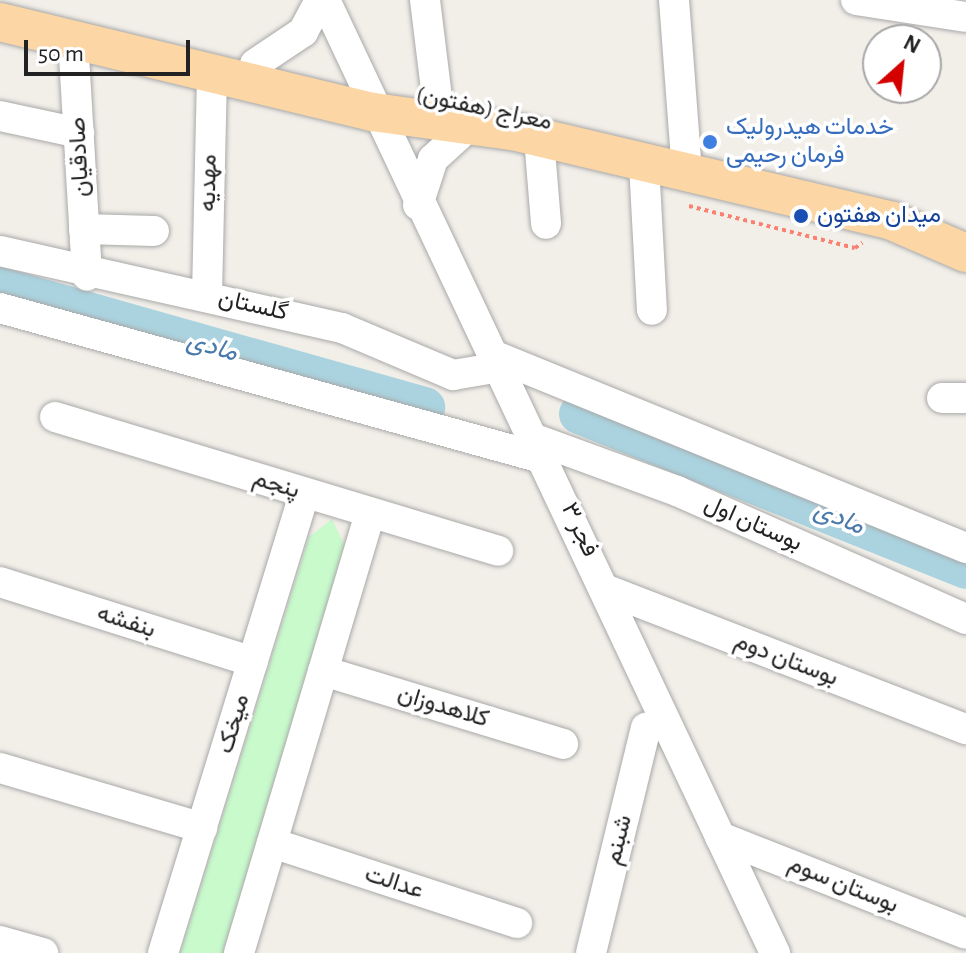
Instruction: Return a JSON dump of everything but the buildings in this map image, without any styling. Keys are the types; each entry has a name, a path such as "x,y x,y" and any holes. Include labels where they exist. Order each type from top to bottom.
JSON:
{"main road":[{"name":"معراج (هفتون)","path":"0,2 255,64 467,128 539,138 644,164 687,164 966,224"},
{"name":"معراج (هفتون)","path":"0,22 212,71 368,98 437,98 892,221 966,253"}],"street":[{"path":"255,64 303,32 323,0"},
{"name":"فجر ۳","path":"323,0 418,205 498,362 607,590 766,945"},
{"path":"425,0 437,98"},
{"path":"674,0 687,164"},
{"path":"856,0 966,17"},
{"name":"صادقیان","path":"73,39 87,276"},
{"name":"مهدیه","path":"207,295 212,71"},
{"path":"0,116 79,133"},
{"path":"418,205 433,159 467,128"},
{"path":"539,138 546,224"},
{"path":"644,164 652,310"},
{"path":"84,229 154,231"},
{"name":"گلستان","path":"0,251 87,276 207,295 342,328 453,375 498,362"},
{"name":"بوستان اول","path":"0,308 540,449 677,491 966,619"},
{"path":"498,362 966,548"},
{"name":"پنجم","path":"55,417 498,551"},
{"name":"میخک","path":"163,953 304,494"},
{"path":"239,953 370,513"},
{"name":"بنفشه","path":"0,582 253,662"},
{"name":"بوستان دوم","path":"607,590 966,729"},
{"name":"کلاهدوزان","path":"323,671 563,744"},
{"name":"شبنم","path":"596,952 646,728"},
{"path":"0,768 202,828"},
{"name":"بوستان سوم","path":"720,837 966,934"},
{"name":"عدالت","path":"272,843 517,923"},
{"path":"0,941 43,953"}],"green space":[{"path":"332,519 346,548 224,953 180,953 309,537"}],"waterway":[{"name":"مادی","path":"0,287 425,407"},
{"name":"مادی","path":"579,414 966,569"}],"place":[{"name":"خدمات هیدرولیک فرمان رحیمی","path":"710,142"},
{"name":"میدان هفتون","path":"801,216"}]}
